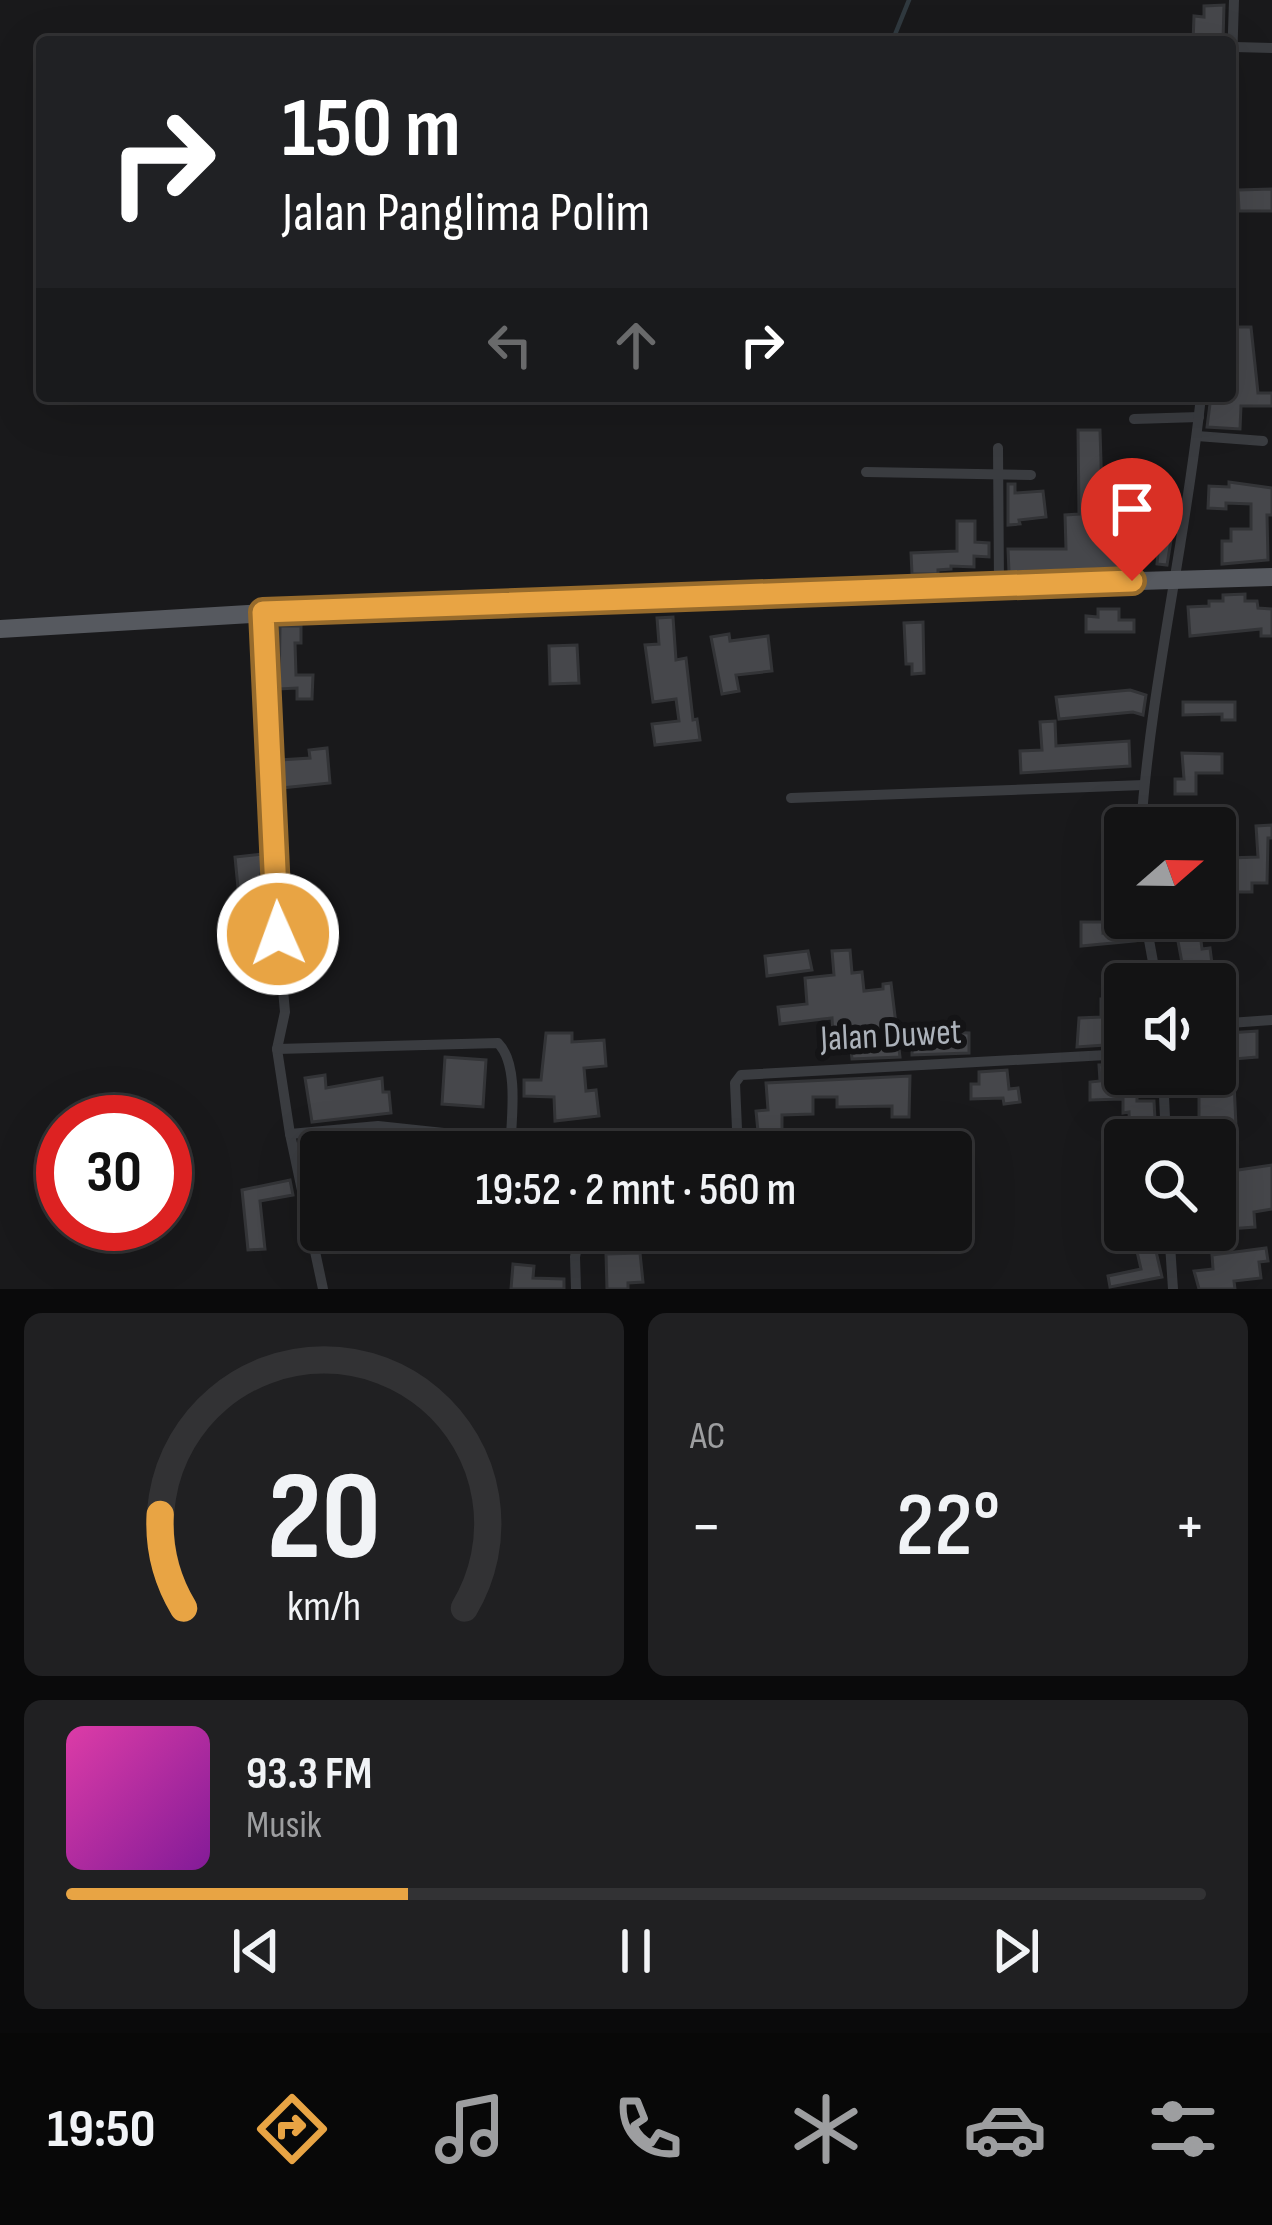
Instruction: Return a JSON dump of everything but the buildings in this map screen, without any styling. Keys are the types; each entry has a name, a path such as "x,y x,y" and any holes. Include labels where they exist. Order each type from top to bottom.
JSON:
{"main road":[{"path":"0,628 263,612 1272,577"}],"street":[{"path":"1234,0 1234,36"},
{"path":"1236,47 1272,48"},
{"path":"1143,807 1155,695 1200,402"},
{"path":"1134,419 1199,418"},
{"path":"1197,436 1263,441"},
{"path":"998,448 999,584"},
{"path":"866,472 1031,475"},
{"path":"263,612 285,1012 277,1049 323,1289"},
{"path":"791,798 1144,785"},
{"path":"1236,1023 1272,1020"},
{"path":"277,1049 498,1043 510,1069 510,1131"},
{"name":"Jalan Duwet","path":"737,1131 735,1083 741,1075 1104,1055"},
{"path":"329,1131 378,1126 411,1131"},
{"path":"290,1135 300,1134"},
{"path":"576,1289 578,1251"},
{"path":"1170,1251 1173,1289"}],"waterway":[{"path":"894,36 909,0"}],"route":[{"path":"278,934 263,612 1132,581"}]}
